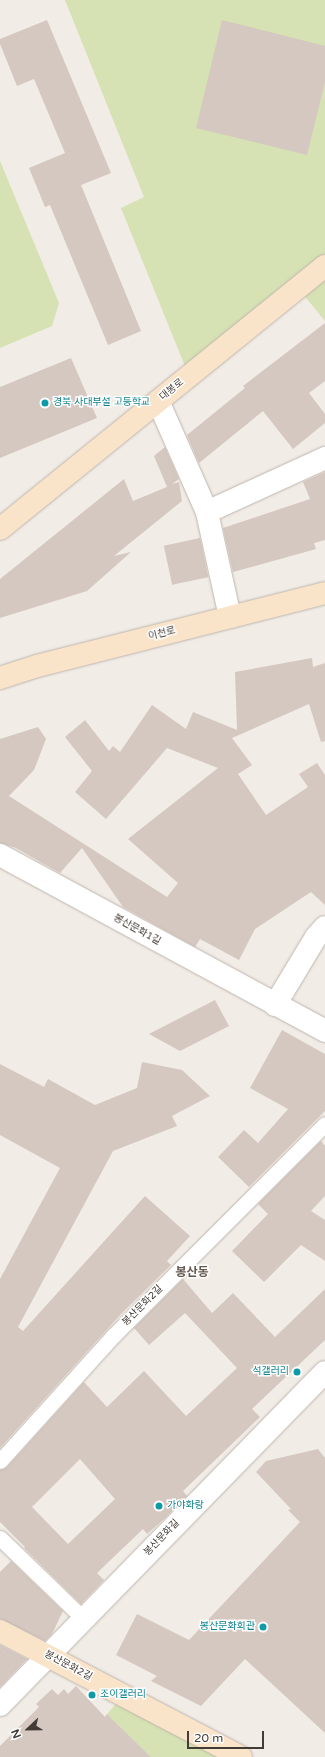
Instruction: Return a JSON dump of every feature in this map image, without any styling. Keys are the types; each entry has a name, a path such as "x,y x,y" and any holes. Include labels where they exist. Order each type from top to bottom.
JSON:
{"street":[{"name":"대봉로","path":"0,529 325,266"},
{"path":"158,401 207,512 230,617"},
{"path":"207,512 325,458"},
{"name":"이천로","path":"0,678 325,593"},
{"name":"봉산문화1길","path":"0,855 274,1005 325,1031"},
{"path":"274,1005 316,937 325,927"},
{"name":"봉산문화길","path":"0,1705 325,1372"},
{"name":"봉산문화2길","path":"0,1630 241,1757"}],"lane":[{"name":"봉산문화2길","path":"0,1461 114,1334 325,1124"},
{"path":"0,1538 84,1619"}],"green space":[{"path":"65,0 325,0 325,321 298,288 189,376 121,208 144,197"},
{"path":"0,161 59,303 52,326 0,348"},
{"path":"122,1697 240,1757 151,1757 107,1714"}],"building":[{"path":"47,20 111,173 81,185 141,331 108,345 50,205 45,207 29,168 65,153 34,79 17,86 0,44 0,39"},
{"path":"222,20 325,46 325,82 307,155 196,128"},
{"path":"325,323 325,381 309,393 325,414 325,423 293,449 263,411 199,463 187,435 245,388 243,386"},
{"name":"경북 사대부설 고등학교","path":"71,358 97,418 0,458 0,387"},
{"path":"165,447 179,479 172,484 179,482 182,501 114,556 131,552 87,591 0,618 0,579 124,479 133,501 167,487 154,456"},
{"path":"325,472 325,540 314,543 316,549 233,572 223,528 310,499 303,482"},
{"path":"200,538 208,577 172,585 164,546"},
{"path":"312,658 313,667 325,663 325,741 321,742 309,704 232,738 252,765 238,774 266,815 308,787 299,774 317,763 325,775 325,905 311,892 255,929 239,960 200,939 195,947 123,907 82,848 60,873 16,848 0,843 0,739 38,727 46,739 34,770 9,796 167,897 178,883 128,839 218,768 167,748 106,819 75,792 92,771 65,737 85,720 109,751 113,746 120,752 152,705 186,729 193,712 237,730 235,672"},
{"path":"215,1000 229,1026 180,1051 149,1034"},
{"path":"282,1030 325,1054 325,1111 249,1187 218,1157 244,1130 258,1143 288,1109 250,1088"},
{"path":"142,1062 182,1070 210,1096 172,1116 177,1126 113,1151 18,1327 23,1331 145,1196 190,1236 167,1261 171,1265 121,1314 0,1448 0,1279 60,1168 0,1135 0,1064 44,1087 48,1079 95,1105 137,1088"},
{"path":"321,1141 325,1146 325,1196 311,1211 325,1220 325,1261 301,1245 264,1282 232,1251 268,1214 258,1204"},
{"path":"183,1279 212,1313 233,1293 275,1337 325,1289 325,1340 252,1409 260,1417 183,1491 187,1496 147,1534 143,1529 97,1573 104,1580 81,1604 0,1522 0,1470 7,1467 84,1382 107,1407 144,1371 186,1416 237,1368 185,1313 149,1345 134,1328","holes":["80,1459 115,1499 68,1544 32,1507"]},
{"name":"봉산문화회관","path":"318,1449 325,1458 325,1733 245,1659 201,1706 151,1681 157,1676 116,1655 137,1614 189,1640 300,1522 288,1510 291,1509 256,1472 266,1461"},
{"path":"11,1561 63,1611 52,1634 45,1641 0,1619 0,1572"},
{"path":"0,1645 27,1659 0,1687"},
{"path":"76,1686 105,1717 107,1714 151,1757 0,1757 0,1746 39,1707 36,1704 52,1689 58,1695 64,1689 68,1694"}],"place":[{"name":"경북 사대부설 고등학교","path":"45,403"},
{"name":"석갤러리","path":"297,1372"},
{"name":"가야화랑","path":"159,1506"},
{"name":"봉산문화회관","path":"263,1627"},
{"name":"조이갤러리","path":"92,1695"}],"district":[{"name":"봉산동","path":"192,1273"}]}
